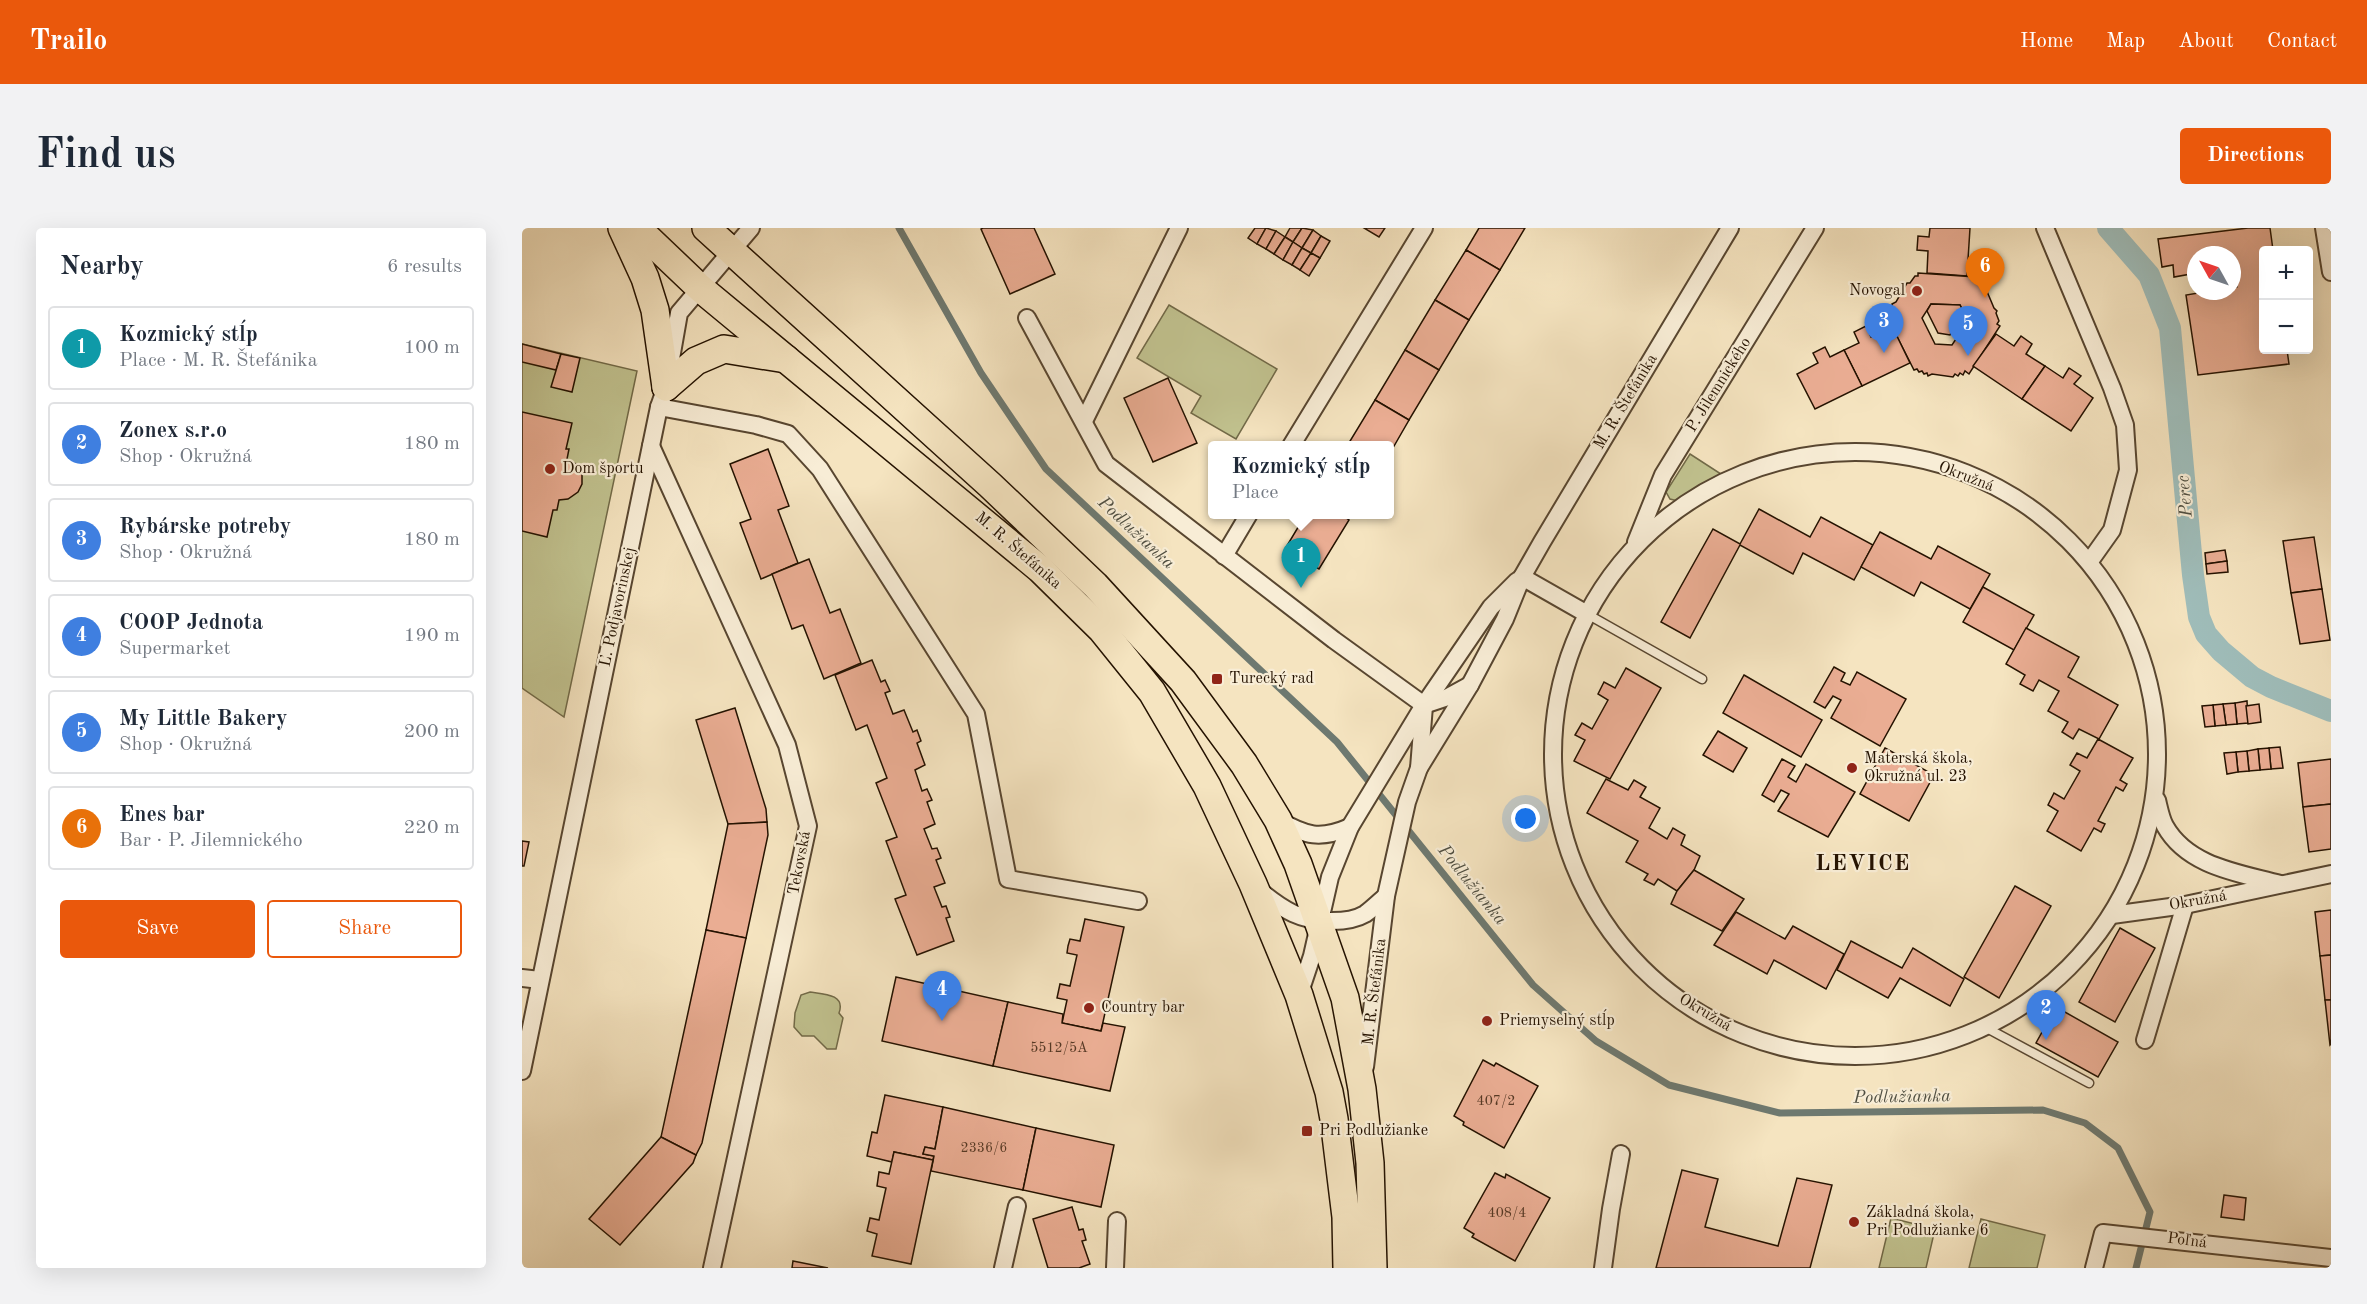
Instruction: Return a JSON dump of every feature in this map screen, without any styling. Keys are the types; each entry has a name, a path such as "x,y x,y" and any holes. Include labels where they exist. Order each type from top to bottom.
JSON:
{"main road":[{"path":"622,228 645,278 656,310 663,397"},
{"path":"637,228 700,288"},
{"path":"706,228 732,253"},
{"name":"M. R. Štefánika","path":"732,253 990,485 1113,603 1146,638 1209,714 1244,764 1278,820 1298,864 1341,981 1362,1089 1370,1163 1373,1268"},
{"name":"M. R. Štefánika","path":"700,288 1040,569 1108,636 1137,671 1174,728 1207,786 1253,884 1299,996 1329,1092 1334,1119 1346,1217 1347,1268"},
{"path":"663,397 696,361 724,349 788,359"}],"street":[{"name":"Ľ. Podjavorinskej","path":"522,1071 679,313 751,228"},
{"path":"1084,422 1179,228"},
{"path":"1294,441 1424,228"},
{"name":"M. R. Štefánika","path":"1362,1089 1386,896 1407,802 1419,768 1470,685 1504,619 1522,576 1730,228"},
{"name":"P. Jilemnického","path":"1634,547 1664,475 1815,228"},
{"path":"2045,228 2112,388 2125,425 2128,470 2112,530 2090,561"},
{"path":"2324,228 2331,272"},
{"path":"1027,318 1106,464 1388,681 1424,705 1448,697 1470,685"},
{"path":"663,397 788,434 820,469 976,714 1008,879 1138,902"},
{"name":"Tekovská","path":"651,446 786,745 808,826 712,1268"},
{"name":"Okružná","path":"1852,455 1891,457 1942,465 1984,482 2030,506 2065,533 2080,547 2090,561 2137,634 2156,691 2160,746 2156,798 2136,865 2112,915 2069,965 2042,989 1983,1026 1949,1040 1907,1052 1862,1055 1812,1053 1771,1046 1728,1029 1688,1005 1638,968 1599,918 1575,872 1558,822 1553,798 1549,729 1565,664 1587,614 1616,569 1654,527 1696,497 1746,472 1792,459 1852,455"},
{"path":"1224,556 1246,519"},
{"path":"1522,576 1587,614"},
{"name":"M. R. Štefánika","path":"1299,996 1330,877 1350,827 1424,705 1491,607 1522,576"},
{"name":"M. R. Štefánika","path":"1419,768 1424,705"},
{"name":"Okružná","path":"2156,798 2165,826 2178,842 2207,864 2283,885"},
{"path":"1278,820 1298,831 1317,836 1332,834 1350,827"},
{"name":"Okružná","path":"2112,915 2186,904 2331,874"},
{"name":"M. R. Štefánika","path":"1253,884 1295,916 1320,922 1347,921 1364,915 1386,896"},
{"path":"2145,1040 2186,904"},
{"path":"522,978 540,980"},
{"path":"1603,1268 1621,1154"},
{"path":"1003,1268 1017,1206"},
{"path":"1115,1268 1117,1221"},
{"name":"Poľná","path":"2094,1268 2103,1233 2115,1232 2331,1258"}],"lane":[{"path":"1587,614 1702,679"},
{"path":"1983,1026 2089,1083"}],"green space":[{"path":"1169,305 1277,369 1236,439 1191,413 1201,396 1137,358"},
{"path":"522,344 637,371 564,717 522,688"},
{"path":"1690,454 1724,476 1678,501 1670,499 1666,492"},
{"path":"810,992 832,996 839,1002 839,1013 843,1018 836,1049 827,1049 814,1036 802,1036 794,1027 795,1013 801,995"},
{"path":"1891,1218 1935,1229 1926,1268 1879,1268"},
{"path":"1981,1219 2045,1235 2037,1268 1969,1268"}],"building":[{"path":"1034,228 1055,274 1010,294 981,229"},
{"path":"1255,228 1266,228 1257,244 1248,238"},
{"path":"1266,228 1276,231 1266,249 1257,244"},
{"path":"1290,228 1302,228 1293,242 1285,237"},
{"path":"1302,228 1313,230 1302,248 1293,242"},
{"path":"1364,228 1385,228 1379,237"},
{"path":"1479,228 1525,228 1500,270 1466,250"},
{"path":"1930,228 1970,228 1967,276 1927,273 1928,251 1917,250 1918,236 1929,237"},
{"path":"2248,228 2270,228 2272,246 2259,246 2259,354 2288,354 2289,364 2198,375 2186,295 2187,300 2241,300 2241,246 2187,246 2187,275 2174,277 2173,265 2162,267 2158,239"},
{"path":"1313,230 1321,236 1311,253 1302,248"},
{"path":"1276,231 1285,237 1274,254 1266,249"},
{"path":"1321,236 1330,241 1320,258 1311,253"},
{"path":"1285,237 1293,242 1283,260 1274,254"},
{"path":"1293,242 1302,248 1292,265 1283,260"},
{"path":"1302,248 1311,253 1300,270 1292,265"},
{"path":"1466,250 1500,270 1469,320 1435,300"},
{"path":"1311,253 1320,258 1309,276 1300,270"},
{"path":"1918,273 1976,277 1979,284 1983,284 1983,288 1986,289 1997,311 1999,321 1997,324 2000,326 1969,374 1965,371 1963,375 1955,374 1953,377 1932,374 1928,376 1927,373 1914,370 1888,319 1891,318 1889,314 1893,312 1892,304 1896,302 1907,283 1918,276","holes":["1931,304 1960,305 1968,321 1952,345 1935,344 1922,318"]},
{"path":"1435,300 1469,320 1439,370 1405,350"},
{"path":"1931,304 1960,305 1964,313 1950,335 1938,333 1927,311"},
{"path":"1866,326 1871,337 1892,326 1910,363 1862,386 1844,350 1859,343 1854,332"},
{"path":"1996,334 2014,346 2021,336 2032,344 2026,354 2045,366 2022,399 1973,366"},
{"path":"522,344 561,354 556,370 522,362"},
{"path":"1825,347 1830,357 1844,350 1862,386 1815,409 1797,374 1818,363 1813,353"},
{"path":"1405,350 1439,370 1409,420 1375,400"},
{"path":"561,354 580,358 572,392 551,387"},
{"path":"2045,366 2063,378 2069,368 2081,376 2074,384 2093,398 2071,431 2022,399"},
{"path":"1168,378 1197,443 1153,462 1124,398"},
{"path":"1375,400 1409,420 1394,446 1394,441 1350,441"},
{"name":"Dom športu","path":"522,412 572,423 566,449 569,449 567,459 576,464 582,475 582,484 578,492 568,499 559,500 557,510 553,510 547,537 522,531"},
{"path":"768,449 789,506 778,510 798,563 761,579 740,523 751,519 730,464"},
{"path":"1759,509 1810,537 1821,517 1873,545 1854,580 1803,553 1793,574 1740,545 1690,638 1661,622 1713,529 1740,544"},
{"path":"1303,519 1349,520 1319,569 1285,549"},
{"path":"1880,532 1931,559 1938,546 1990,574 1970,609 1921,582 1914,596 1861,567"},
{"path":"2314,537 2322,589 2291,593 2283,541"},
{"path":"2225,550 2227,561 2206,564 2205,553"},
{"path":"809,559 830,613 840,609 861,663 824,679 803,625 792,629 772,574"},
{"path":"2227,561 2228,572 2207,574 2206,564"},
{"path":"1983,587 2034,615 2014,650 1963,622"},
{"path":"2322,589 2330,640 2300,644 2291,593"},
{"path":"2026,628 2079,657 2068,677 2118,705 2099,739 2079,729 2073,739 2062,732 2068,722 2048,711 2059,691 2039,680 2033,691 2020,684 2025,675 2006,664"},
{"path":"872,660 881,682 885,680 890,691 885,693 893,714 904,710 913,732 917,730 921,741 917,743 925,765 915,770 922,791 927,789 932,800 927,802 935,824 924,829 932,849 937,848 941,858 936,860 945,883 934,887 942,907 946,906 950,917 946,918 954,941 917,955 895,899 906,895 886,841 897,837 876,783 887,778 867,725 856,730 835,675"},
{"path":"1834,667 1845,673 1841,681 1850,685 1857,672 1906,699 1880,746 1831,718 1841,700 1833,696 1825,708 1814,702"},
{"path":"1626,668 1661,688 1610,779 1574,761 1585,740 1575,735 1582,723 1592,729 1608,700 1598,694 1604,682 1615,688"},
{"path":"1744,675 1822,720 1801,757 1723,713"},
{"path":"2247,701 2248,723 2237,724 2235,703"},
{"path":"2235,703 2237,724 2226,725 2223,704"},
{"path":"2223,704 2226,725 2215,726 2213,705"},
{"path":"2259,704 2261,722 2248,724 2246,706"},
{"path":"2213,705 2215,726 2205,727 2202,706"},
{"path":"735,708 766,809 767,822 728,824 696,720"},
{"path":"1718,731 1747,748 1733,772 1703,755"},
{"path":"2098,739 2133,758 2120,780 2127,784 2123,791 2116,787 2098,821 2105,824 2101,832 2094,828 2081,851 2047,831 2058,811 2048,805 2054,793 2064,799 2080,771 2070,765 2077,753 2087,758"},
{"path":"2280,747 2283,768 2271,769 2269,748"},
{"path":"1885,748 1934,775 1909,821 1860,794"},
{"path":"2269,748 2271,769 2260,770 2258,749"},
{"path":"2258,749 2260,770 2249,771 2247,751"},
{"path":"2247,751 2249,771 2238,772 2236,752"},
{"path":"2236,752 2238,772 2227,774 2224,753"},
{"path":"1782,759 1795,766 1788,777 1796,782 1806,764 1855,792 1828,837 1778,811 1789,794 1781,790 1774,802 1762,795"},
{"path":"2331,759 2331,804 2303,807 2298,763"},
{"path":"1606,779 1628,790 1634,780 1646,787 1640,797 1660,808 1649,828 1667,839 1673,828 1685,835 1681,845 1700,856 1694,870 1677,891 1658,879 1654,885 1644,880 1648,874 1626,862 1638,841 1587,813"},
{"path":"2331,804 2331,849 2309,852 2303,807"},
{"path":"767,822 768,835 746,938 706,930 728,824"},
{"path":"522,841 529,842 524,866 522,866"},
{"path":"1694,870 1744,899 1722,931 1671,904 1677,891"},
{"path":"2015,886 2051,906 1999,998 1964,977"},
{"path":"2331,910 2331,955 2320,956 2315,912"},
{"path":"1736,912 1785,939 1793,926 1844,954 1826,989 1774,960 1767,974 1714,945"},
{"path":"1085,919 1124,927 1101,1031 1062,1023 1067,1000 1057,998 1060,984 1070,986 1077,955 1067,953 1068,946 1070,939 1080,941"},
{"path":"2120,928 2155,948 2115,1022 2079,1002"},
{"path":"706,930 746,938 702,1143 696,1155 661,1137"},
{"path":"1851,941 1902,968 1913,948 1964,979 1950,1006 1900,978 1888,998 1837,970"},
{"path":"2331,955 2331,1000 2325,1000 2320,956"},
{"path":"896,977 1008,1002 993,1066 882,1041"},
{"path":"2325,1000 2331,1000 2330,1045"},
{"path":"1008,1002 1063,1014 1062,1023 1101,1031 1103,1023 1125,1027 1110,1091 993,1066"},
{"path":"2056,1007 2118,1042 2098,1077 2036,1043"},
{"path":"1483,1060 1494,1066 1496,1063 1538,1086 1504,1148 1463,1125 1464,1122 1454,1116"},
{"path":"885,1095 943,1107 935,1149 925,1147 923,1154 934,1156 933,1160 894,1152 892,1162 867,1156 872,1132 877,1133"},
{"path":"943,1107 1036,1128 1023,1190 931,1171 934,1156 923,1154 925,1147 935,1149"},
{"path":"1036,1128 1114,1145 1101,1207 1023,1190"},
{"path":"661,1137 696,1155 693,1163 620,1245 589,1219"},
{"path":"894,1152 933,1160 911,1264 872,1256 877,1234 867,1231 870,1218 879,1220 886,1188 877,1186 879,1172 889,1174"},
{"path":"1682,1170 1718,1179 1705,1227 1778,1246 1797,1178 1832,1185 1810,1268 1656,1268"},
{"path":"1495,1173 1505,1178 1506,1174 1550,1198 1515,1261 1472,1237 1474,1234 1464,1228"},
{"path":"2224,1195 2246,1198 2244,1220 2221,1217"},
{"path":"1072,1207 1079,1230 1083,1229 1086,1240 1082,1241 1090,1264 1079,1268 1048,1268 1033,1219"},
{"path":"793,1261 828,1268 792,1268"}],"waterway":[{"name":"Podlužianka","path":"899,228 981,373 1046,469 1337,742 1533,985 1596,1041 1669,1085 1780,1113 2043,1110 2085,1123 2118,1148 2150,1212 2136,1268"},
{"name":"Perec","path":"2108,228 2149,275 2170,328 2193,575 2199,617 2206,634 2221,651 2252,677 2331,711"}],"place":[{"name":"Novogal","path":"1917,291"},
{"name":"Enes bar","path":"1985,298"},
{"name":"Rybárske potreby","path":"1884,353"},
{"name":"My Little Bakery","path":"1968,356"},
{"name":"Dom športu","path":"550,469"},
{"name":"Kozmický stĺp","path":"1301,588"},
{"name":"Turecký rad","path":"1217,679"},
{"name":"Materská škola, Okružná ul. 23","path":"1852,768"},
{"name":"Country bar","path":"1089,1008"},
{"name":"COOP Jednota","path":"942,1021"},
{"name":"Priemyselný stĺp","path":"1487,1021"},
{"name":"Zonex s.r.o","path":"2046,1040"},
{"name":"Pri Podlužianke","path":"1307,1131"},
{"name":"Základná škola, Pri Podlužianke 6","path":"1854,1222"}],"district":[{"name":"LEVICE","path":"1863,864"}]}
